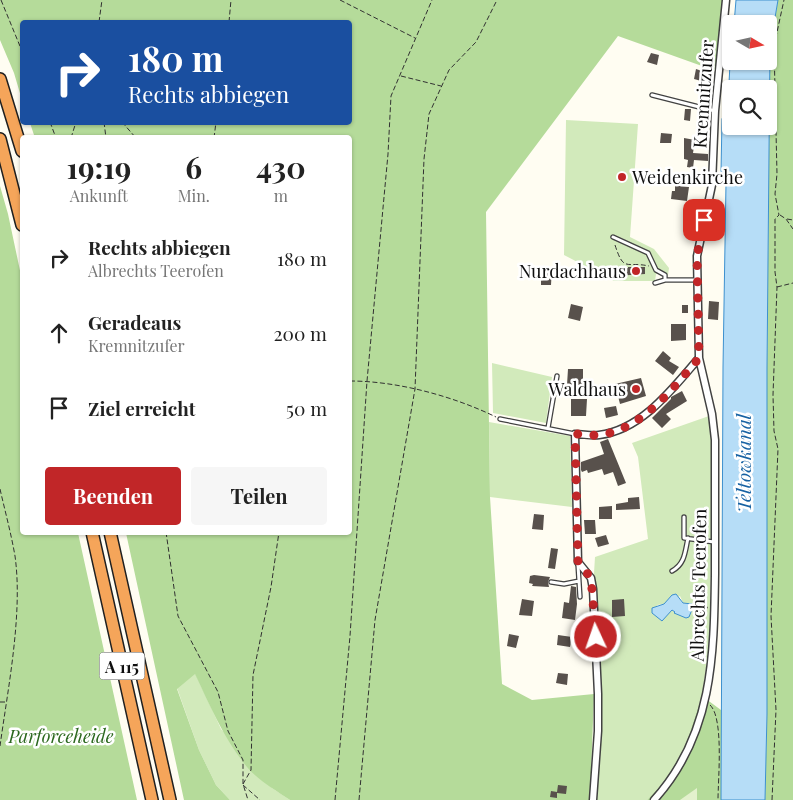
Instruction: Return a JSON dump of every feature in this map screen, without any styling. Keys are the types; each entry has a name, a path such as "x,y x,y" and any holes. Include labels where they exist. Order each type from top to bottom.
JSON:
{"highway":[{"path":"0,79 20,144"},
{"path":"0,139 20,217"},
{"name":"A 115","path":"93,535 152,800"},
{"name":"A 115","path":"111,535 170,800"}],"street":[{"name":"Kremnitzufer","path":"697,280 697,256 712,185 715,111 726,0"},
{"name":"Albrechts Teerofen","path":"654,800 668,785 688,753 706,701 714,634 715,440 712,414 699,358 697,280"},
{"path":"593,800 598,731 598,694 593,589 591,578 578,562 573,435 599,435 625,428 644,415 699,358"}],"lane":[{"path":"652,95 715,111"},
{"path":"613,237 648,253 656,270 665,274 665,280"},
{"path":"655,284 665,280 697,280"},
{"path":"548,428 557,376"},
{"path":"500,419 573,435"},
{"path":"684,517 684,538 715,542"},
{"path":"672,571 678,568 683,561 688,538"},
{"path":"578,562 580,597"},
{"path":"551,582 564,584 579,581"}],"path":[{"path":"0,0 20,46"},
{"path":"99,20 102,0"},
{"path":"228,20 231,0"},
{"path":"340,0 416,39"},
{"path":"350,6 351,0"},
{"path":"335,800 350,636 367,381 388,154 391,96 432,0"},
{"path":"359,800 376,620 415,389 424,159 429,114 449,70 476,42 497,0"},
{"path":"784,0 774,46 777,174 775,194 779,215 793,220"},
{"path":"400,76 442,86"},
{"path":"125,125 133,135"},
{"path":"772,800 776,710 771,616 778,449 774,431 773,395 777,287 775,272 775,219 779,215"},
{"path":"786,219 793,229"},
{"path":"613,237 620,260 626,265 647,266 656,270"},
{"path":"777,287 793,283"},
{"path":"352,381 386,382 415,389 477,408 500,419"},
{"path":"0,489 15,556 17,594 0,746"},
{"path":"166,535 178,616 218,692 228,731 243,760 243,784 248,800"},
{"path":"243,784 250,770 254,675 271,587 279,535"},
{"path":"706,701 714,708 718,726 718,800"},
{"path":"0,702 6,702"},
{"path":"243,784 260,800"}],"green space":[{"path":"0,0 724,0 716,71 618,36 486,212 490,497 502,684 532,700 594,694 590,800 290,800 267,785 247,767 231,745 218,722 195,674 177,689 199,750 216,785 230,800 184,800 126,535 352,535 352,135 34,135 31,125 352,125 352,20 20,20 20,93 14,73 0,40"},
{"path":"778,0 793,0 793,800 765,800 769,135 777,135 777,80 770,80 770,70 778,70 778,15 775,15"},
{"path":"566,120 638,124 630,237 654,249 669,268 668,275 656,274 655,281 614,281 564,255"},
{"name":"Parforceheide","path":"0,186 20,271 20,535 78,535 137,800 0,800"},
{"path":"492,363 552,377 546,423 493,413"},
{"path":"709,416 712,439 710,639 702,696 684,749 664,782 647,800 593,800 598,731 593,589 595,557 648,539 638,457 632,443","holes":["680,596 683,603 688,603 675,612 672,610 663,619 657,605 664,604"]},
{"path":"489,422 570,436 572,507 490,497"},
{"path":"195,673 221,729 272,788 290,800 230,800 216,785 199,750 177,688"},
{"path":"702,696 721,710 721,800 647,800 664,782 684,749"},
{"path":"697,788 697,800 680,800"}],"water":[{"path":"736,0 778,0 775,15 735,15"},
{"path":"730,70 770,70 770,80 729,80"},
{"name":"Teltowkanal","path":"722,119 722,135 769,135 765,800 721,800 723,367 726,183 721,172"},
{"path":"676,594 683,603 692,604 693,607 689,617 686,618 674,613 672,610 662,621 652,613 652,608 664,604 672,595"}],"building":[{"path":"651,53 659,55 657,65 647,62"},
{"path":"696,69 708,73 705,82 694,79"},
{"path":"685,109 691,109 690,121 684,120"},
{"path":"661,133 672,134 671,143 660,143"},
{"path":"684,138 695,140 693,153 708,154 708,161 694,160 693,168 687,167 688,160 684,159"},
{"path":"675,185 689,187 687,201 671,199 672,191 675,191"},
{"path":"541,267 552,267 551,285 541,285"},
{"path":"645,267 645,274 615,276 615,268"},
{"path":"709,301 719,302 718,320 708,319"},
{"path":"571,304 583,307 580,321 568,318"},
{"path":"682,305 688,305 688,313 682,313"},
{"path":"671,324 686,324 686,340 671,341"},
{"path":"663,351 671,358 669,361 679,367 673,375 655,361"},
{"path":"568,369 583,369 583,385 567,385"},
{"path":"641,378 646,396 620,404 615,384"},
{"path":"682,391 687,401 666,414 671,419 662,428 652,418 671,397"},
{"path":"571,399 587,399 586,416 571,416"},
{"path":"616,406 618,415 606,418 604,408"},
{"path":"608,439 626,483 618,486 613,472 604,475 602,469 588,473 587,470 582,472 581,470 581,462 604,454 600,442"},
{"path":"639,497 640,509 616,510 616,504 628,502 628,498"},
{"path":"612,506 612,519 599,519 599,507"},
{"path":"534,514 544,515 543,530 532,529"},
{"path":"584,520 595,520 596,534 585,534"},
{"path":"606,535 609,544 598,547 595,538"},
{"path":"551,548 558,549 555,569 548,568"},
{"path":"530,576 550,577 549,587 532,586 533,584 529,583"},
{"path":"571,586 576,587 577,604 575,620 562,618 564,602 569,603"},
{"path":"522,599 534,601 532,616 519,615"},
{"path":"624,599 625,616 612,617 612,600"},
{"path":"701,604 708,607 703,617 697,614"},
{"path":"509,634 519,636 516,648 507,646"},
{"path":"558,635 572,637 570,647 557,645"},
{"path":"558,673 568,674 567,685 556,683"},
{"path":"558,785 567,786 566,794 557,793 557,798 550,797 551,791 557,792"}],"place":[{"name":"Weidenkirche","path":"622,177"},
{"name":"Nurdachhaus","path":"636,271"},
{"name":"Waldhaus","path":"636,389"}],"route":[{"path":"596,637 591,578 578,562 575,434 599,435 625,428 644,415 676,384 699,358 697,256 704,220"}]}
